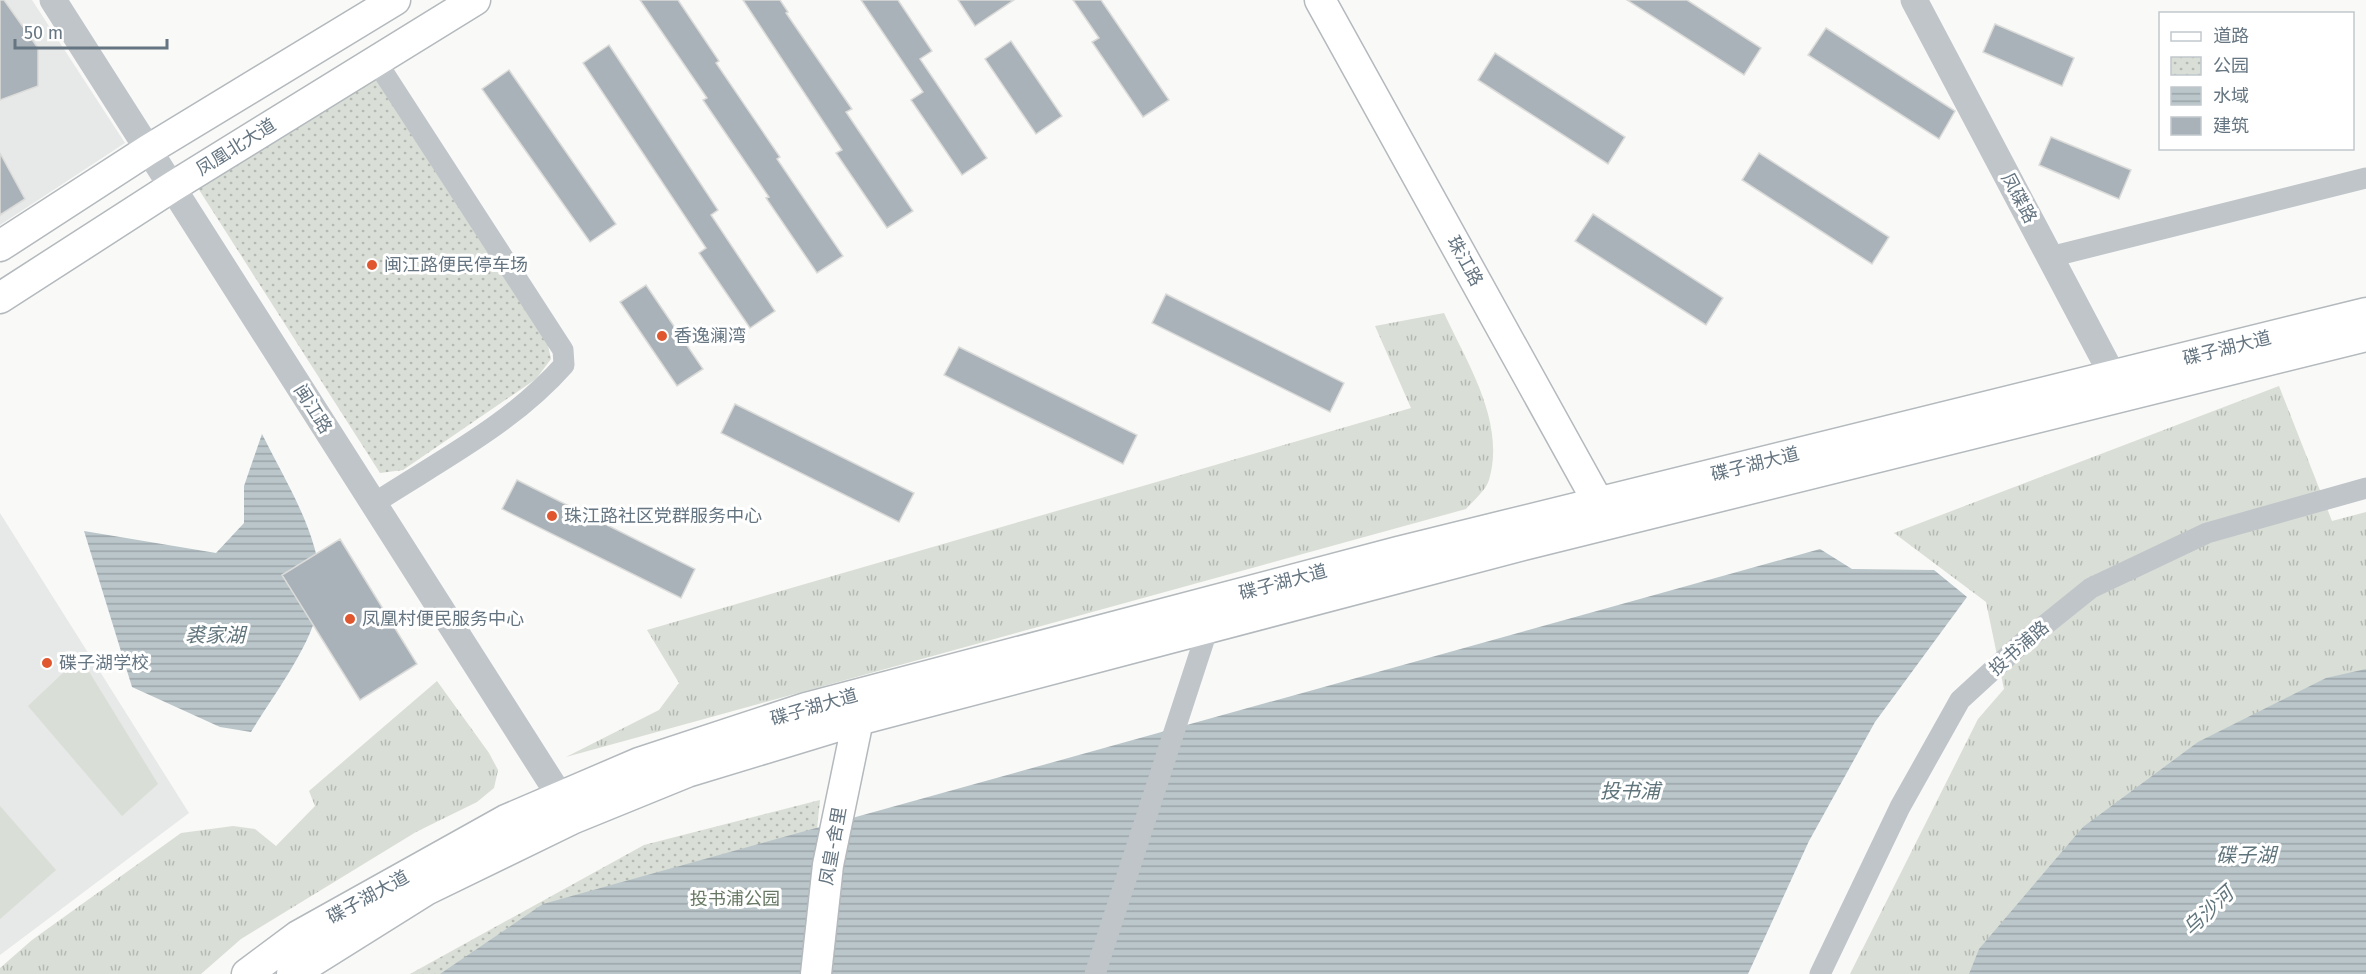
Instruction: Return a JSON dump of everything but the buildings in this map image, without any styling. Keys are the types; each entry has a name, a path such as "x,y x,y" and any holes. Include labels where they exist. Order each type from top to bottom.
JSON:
{"main road":[{"path":"0,246 148,150 395,0"},
{"name":"凤凰北大道","path":"0,298 172,187 476,0"},
{"name":"珠江路","path":"1320,0 1604,513"},
{"name":"碟子湖大道","path":"2118,386 2366,313"},
{"name":"碟子湖大道","path":"247,974 298,936 506,820 567,807 858,720 1208,628 1604,513 2118,386 2366,336"},
{"name":"碟子湖大道","path":"292,974 426,890 639,763 806,708 1398,552 1604,513"},
{"name":"凤皇-舍里","path":"816,974 828,865 858,720"}],"street":[{"name":"闽江路","path":"53,0 567,807"},
{"name":"凤碟路","path":"1914,0 2118,386"},
{"path":"374,504 513,413 546,386 564,365 563,350 376,61"},
{"path":"2050,257 2366,178"},
{"name":"投书浦路","path":"1820,974 1899,807 1960,700 2020,645 2091,588 2207,533 2366,488"},
{"path":"1095,974 1208,628"}],"shaded area":[{"path":"0,0 32,0 125,143 0,225"},
{"name":"碟子湖学校","path":"0,513 189,813 0,955"}],"green space":[{"name":"闽江路便民停车场","path":"374,76 548,345 551,359 536,379 403,470 380,473 196,185"},
{"path":"1444,313 1482,394 1492,436 1493,458 1489,480 1466,509 566,757 659,710 679,683 647,630 1411,408 1375,326"},
{"path":"2279,386 2332,521 2366,512 2366,702 2010,974 1850,974 1978,719 2004,689 1986,602 1894,533"},
{"path":"80,657 158,784 122,816 28,706"},
{"path":"437,681 489,753 498,770 494,788 477,802 416,832 241,939 201,974 0,974 0,968 32,940 181,833 233,826 255,829 276,846 315,806 309,791"},
{"name":"投书浦公园","path":"820,800 802,974 410,974 644,845"},
{"path":"0,806 56,870 0,919"}],"water":[{"name":"裘家湖","path":"262,434 296,500 315,549 320,573 320,597 315,620 302,649 251,732 220,727 132,687 84,531 216,553 244,523 244,486"},
{"name":"投书浦","path":"1820,549 1852,569 1934,570 1967,597 1875,722 1809,841 1748,974 440,974 543,904"},
{"name":"碟子湖","path":"2366,669 2366,974 1969,974 1979,949 2083,827 2198,742 2326,678"}],"place":[{"name":"闽江路便民停车场","path":"372,265"},
{"name":"香逸澜湾","path":"662,336"},
{"name":"珠江路社区党群服务中心","path":"552,516"},
{"name":"凤凰村便民服务中心","path":"350,619"},
{"name":"碟子湖学校","path":"47,663"}],"water label":[{"name":"乌沙河","path":"2208,911"}]}
